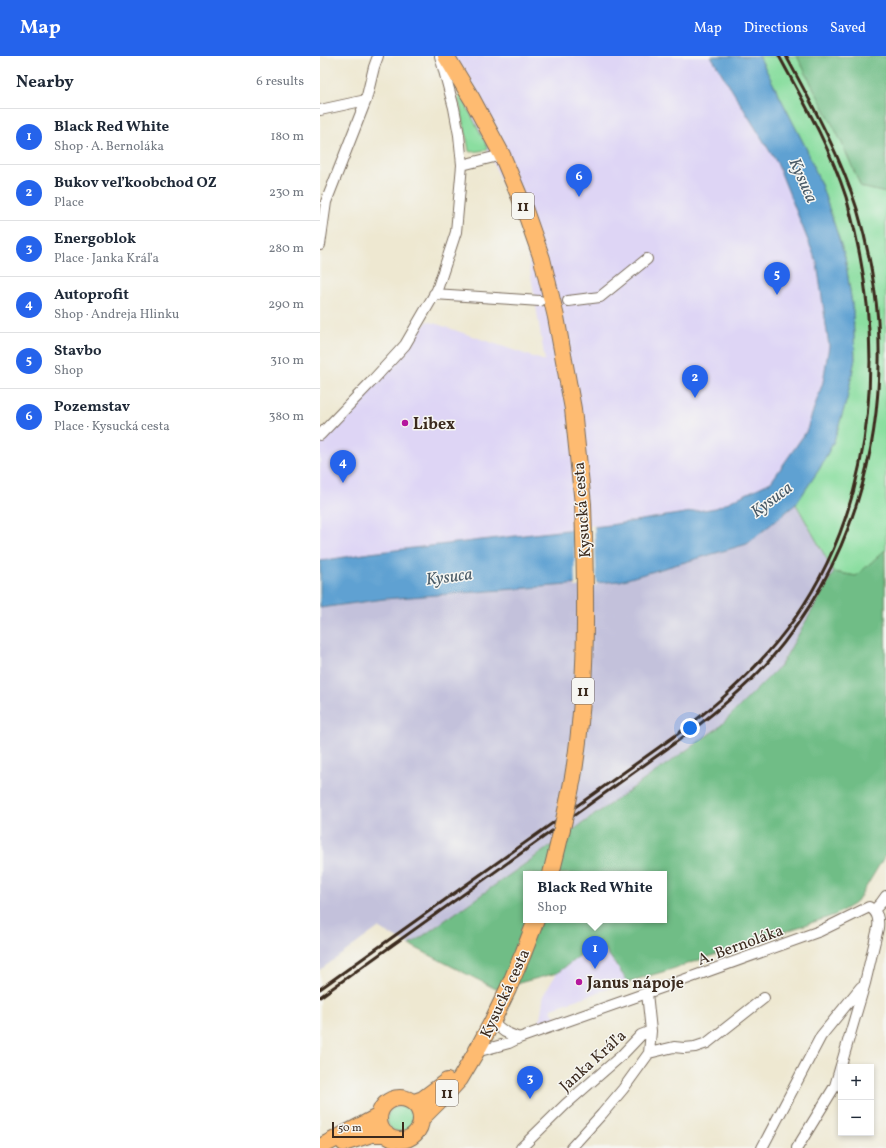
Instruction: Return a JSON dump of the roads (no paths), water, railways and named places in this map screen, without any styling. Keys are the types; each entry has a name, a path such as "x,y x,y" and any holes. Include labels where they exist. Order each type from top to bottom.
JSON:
{"main road":[{"name":"11","path":"446,56 456,87 502,154"},
{"name":"Kysucká cesta","path":"502,154 542,259 556,317 573,409 583,504 586,603 583,686 573,777 552,871"},
{"name":"Kysucká cesta","path":"400,1141 416,1134 422,1118 460,1079 492,1022 520,961 535,923"},
{"name":"Kysucká cesta","path":"414,1102 423,1099 431,1093 472,1058"},
{"name":"11","path":"320,1147 379,1116 385,1104 395,1098 408,1098 414,1102 420,1109 422,1118"},
{"path":"379,1116 379,1123 382,1129 400,1141"},
{"path":"327,1148 372,1134 400,1141"}],"street":[{"path":"320,245 326,202 366,100 374,66 378,56"},
{"path":"320,435 405,345 437,290 456,232 462,165 456,87 440,56"},
{"path":"320,110 366,100"},
{"path":"462,165 502,154"},
{"path":"568,301 600,297 647,259"},
{"path":"434,294 540,301"},
{"path":"797,1148 834,1086 865,983 878,928 879,919 874,910 886,896"},
{"name":"A. Bernoláka","path":"472,1058 519,1038 820,931 869,907 874,910"},
{"path":"762,1148 821,1036 865,983"},
{"name":"Janka Kráľa","path":"647,993 651,1031 649,1053"},
{"path":"571,1148 614,1099 649,1053 674,1048 695,1047 707,1043 764,998"},
{"path":"492,1022 505,1032 519,1038"},
{"name":"Janka Kráľa","path":"521,1148 566,1104 621,1056 641,1035 651,1031"}],"water":[{"name":"Kysuca","path":"711,56 759,56 807,150 822,187 845,257 853,311 855,359 847,399 834,441 820,468 796,504 747,544 620,581 384,599 320,608 320,561 370,553 610,525 716,508 771,482 806,432 823,382 829,346 817,263 777,163"}],"railway":[{"path":"320,989 679,733 711,708 747,675 780,638 795,618 823,571 844,520 859,468 867,414 870,359 867,304 859,250 840,179 816,125 779,56"},
{"path":"320,997 668,748 721,707 746,685 769,661 798,624 822,585 842,544 857,502 869,458 876,413 879,368 878,321 868,251 857,209 843,169 786,56"}],"place":[{"name":"Pozemstav","path":"579,197"},
{"name":"Stavbo","path":"777,295"},
{"name":"Bukov veľkoobchod OZ","path":"695,398"},
{"name":"Libex","path":"405,423"},
{"name":"Autoprofit","path":"343,483"},
{"name":"Black Red White","path":"595,969"},
{"name":"Janus nápoje","path":"579,982"},
{"name":"Energoblok","path":"530,1099"}]}
